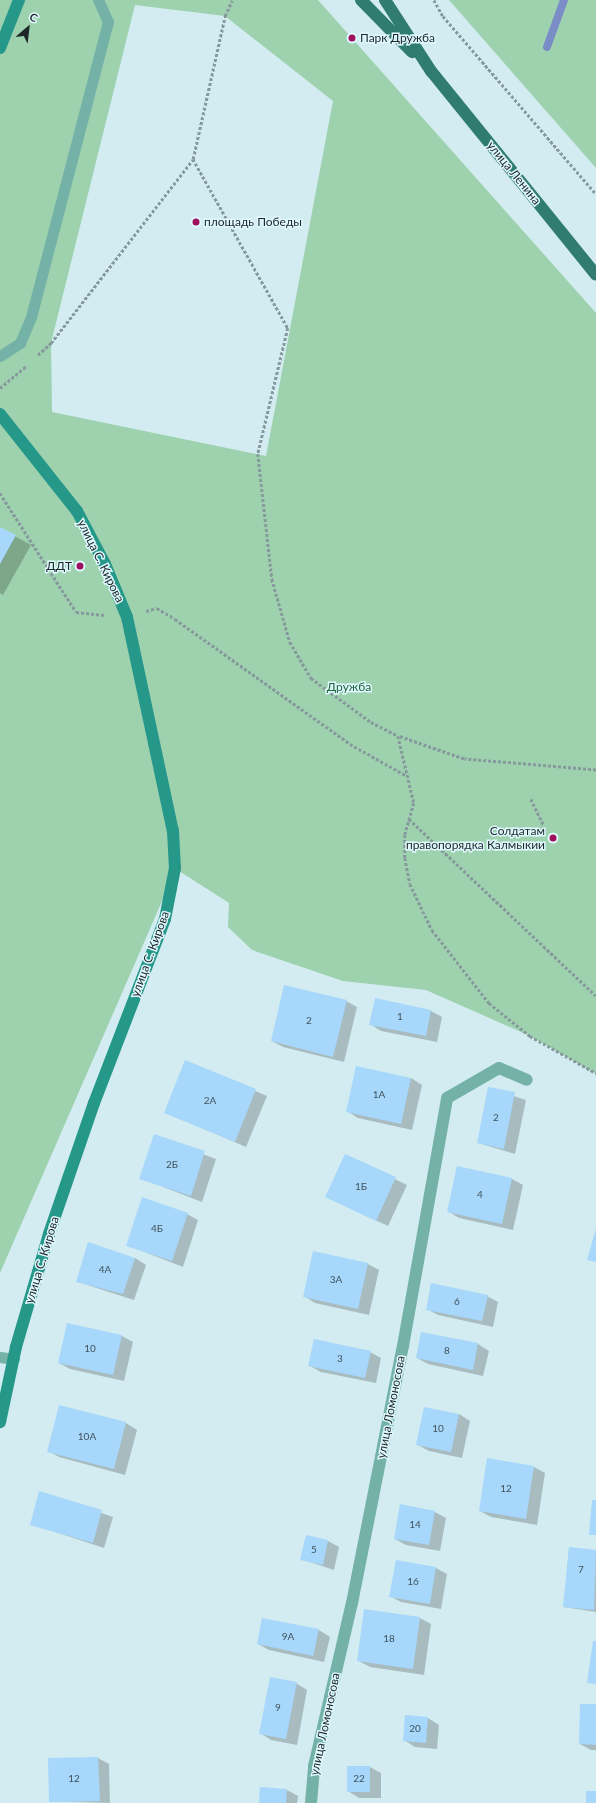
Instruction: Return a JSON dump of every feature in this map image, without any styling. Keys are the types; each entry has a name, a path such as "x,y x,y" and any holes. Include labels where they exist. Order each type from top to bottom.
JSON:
{"main road":[{"path":"0,48 19,0"},
{"name":"улица Ленина","path":"361,0 431,71 596,275"},
{"name":"улица Ленина","path":"385,0 431,71"},
{"name":"улица С. Кирова","path":"0,414 77,511 105,564 127,617 173,831 176,868 165,919 94,1103 51,1227 14,1359 0,1422"}],"street":[{"name":"улица Ломоносова","path":"311,1803 314,1766 352,1603 403,1346 447,1098 499,1068 527,1080"}],"lane":[{"path":"0,356 20,343 31,317 108,22 98,0"},
{"path":"0,1357 14,1359"}],"path":[{"path":"34,358 51,343 193,159 225,16 232,0"},
{"path":"434,0 443,16 596,194"},
{"path":"193,159 288,328 258,454 272,579 290,642 311,678 371,722 398,736 464,759 596,770"},
{"path":"0,388 28,363"},
{"path":"0,493 76,612 127,617 156,608 350,744 407,776"},
{"path":"398,736 414,803 410,819 405,858 410,884 432,930 452,959 489,1003 524,1031 596,1073"},
{"path":"531,799 544,826"},
{"path":"410,819 596,996"}],"green space":[{"name":"Дружба","path":"0,0 318,0 596,313 596,1074 530,1036 426,990 343,981 252,950 228,927 229,903 176,869 0,1273","holes":["135,5 225,16 333,101 266,456 52,412 51,343"]},
{"path":"449,0 596,0 596,168"}],"building":[{"path":"0,527 16,535 0,564"},
{"path":"284,985 347,1000 333,1057 271,1041"},
{"path":"375,998 431,1010 426,1036 369,1025"},
{"path":"185,1060 256,1089 235,1142 164,1113"},
{"path":"356,1066 411,1078 401,1124 346,1112"},
{"path":"488,1087 515,1092 504,1149 477,1143"},
{"path":"154,1134 205,1151 191,1196 139,1179"},
{"path":"345,1154 396,1177 376,1221 325,1197"},
{"path":"457,1166 512,1178 502,1224 447,1212"},
{"path":"142,1197 188,1213 172,1261 126,1246"},
{"path":"596,1228 596,1262 587,1260"},
{"path":"88,1242 135,1258 123,1294 76,1282"},
{"path":"313,1251 368,1263 358,1309 303,1297"},
{"path":"431,1283 488,1295 482,1321 426,1310"},
{"path":"67,1323 122,1335 113,1375 58,1363"},
{"path":"421,1332 478,1343 473,1370 416,1358"},
{"path":"314,1339 371,1351 365,1378 308,1366"},
{"path":"59,1405 126,1422 114,1469 47,1452"},
{"path":"424,1407 459,1414 451,1452 416,1445"},
{"path":"487,1458 534,1466 526,1519 479,1511"},
{"path":"39,1491 102,1510 93,1543 30,1525"},
{"path":"592,1500 596,1500 596,1535 589,1535"},
{"path":"400,1504 435,1511 429,1545 394,1539"},
{"path":"306,1535 328,1540 323,1565 300,1560"},
{"path":"569,1547 596,1550 594,1610 563,1607"},
{"path":"396,1560 436,1567 430,1604 389,1597"},
{"path":"364,1609 420,1617 413,1669 357,1661"},
{"path":"262,1618 319,1629 313,1656 257,1644"},
{"path":"593,1641 596,1641 596,1684 587,1683"},
{"path":"270,1677 297,1682 286,1739 259,1734"},
{"path":"580,1704 596,1704 596,1745 579,1744"},
{"path":"405,1715 428,1717 426,1743 403,1741"},
{"path":"98,1757 100,1801 49,1802 48,1758"},
{"path":"347,1766 370,1766 370,1792 347,1792"},
{"path":"260,1787 287,1789 286,1803 259,1803"},
{"path":"586,1791 596,1791 596,1803 586,1803"}],"waterway":[{"path":"547,47 564,0"}],"place":[{"name":"Парк Дружба","path":"352,38"},
{"name":"площадь Победы","path":"196,222"},
{"name":"ДДТ","path":"80,566"},
{"name":"Солдатам правопорядка Калмыкии","path":"553,838"}]}
